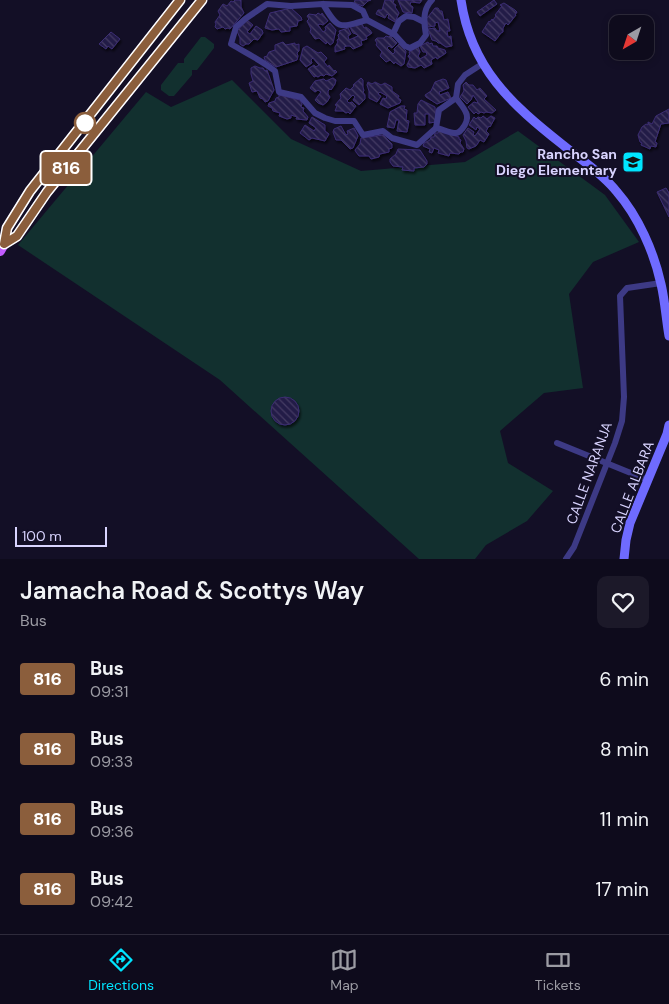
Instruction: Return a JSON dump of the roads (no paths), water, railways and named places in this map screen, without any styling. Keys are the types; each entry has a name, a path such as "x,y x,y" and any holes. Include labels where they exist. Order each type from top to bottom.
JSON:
{"main road":[{"path":"2,248 7,228 30,191 180,0"},
{"path":"2,248 17,236 47,192 202,0"},
{"path":"108,94 128,91"}],"street":[{"path":"432,0 426,10 424,22 426,36 418,45 410,48 405,46 393,34 367,20 363,11 352,5 323,4 291,6 267,4 245,18 236,28 231,44 259,59 275,71 280,92 301,97 315,113 335,121 354,121 363,135 383,131 392,138 417,145 436,128 439,110 456,98 460,80 482,64"},
{"path":"461,0 467,32 482,64 498,86 545,131 593,169 618,192 630,210 665,282 669,336"},
{"path":"323,4 333,21 338,24 345,26 367,20"},
{"path":"393,34 399,21 406,16 414,17 424,22"},
{"path":"436,128 456,133 460,132 465,126 469,116 456,98"},
{"name":"CALLE NARANJA","path":"566,559 574,547 619,432 624,397 620,296 627,288 665,282"},
{"name":"CALLE ALBARA","path":"624,559 628,531 669,425"},
{"path":"557,442 648,480"}],"place":[{"name":"Rancho San Diego Elementary","path":"633,162"}]}
